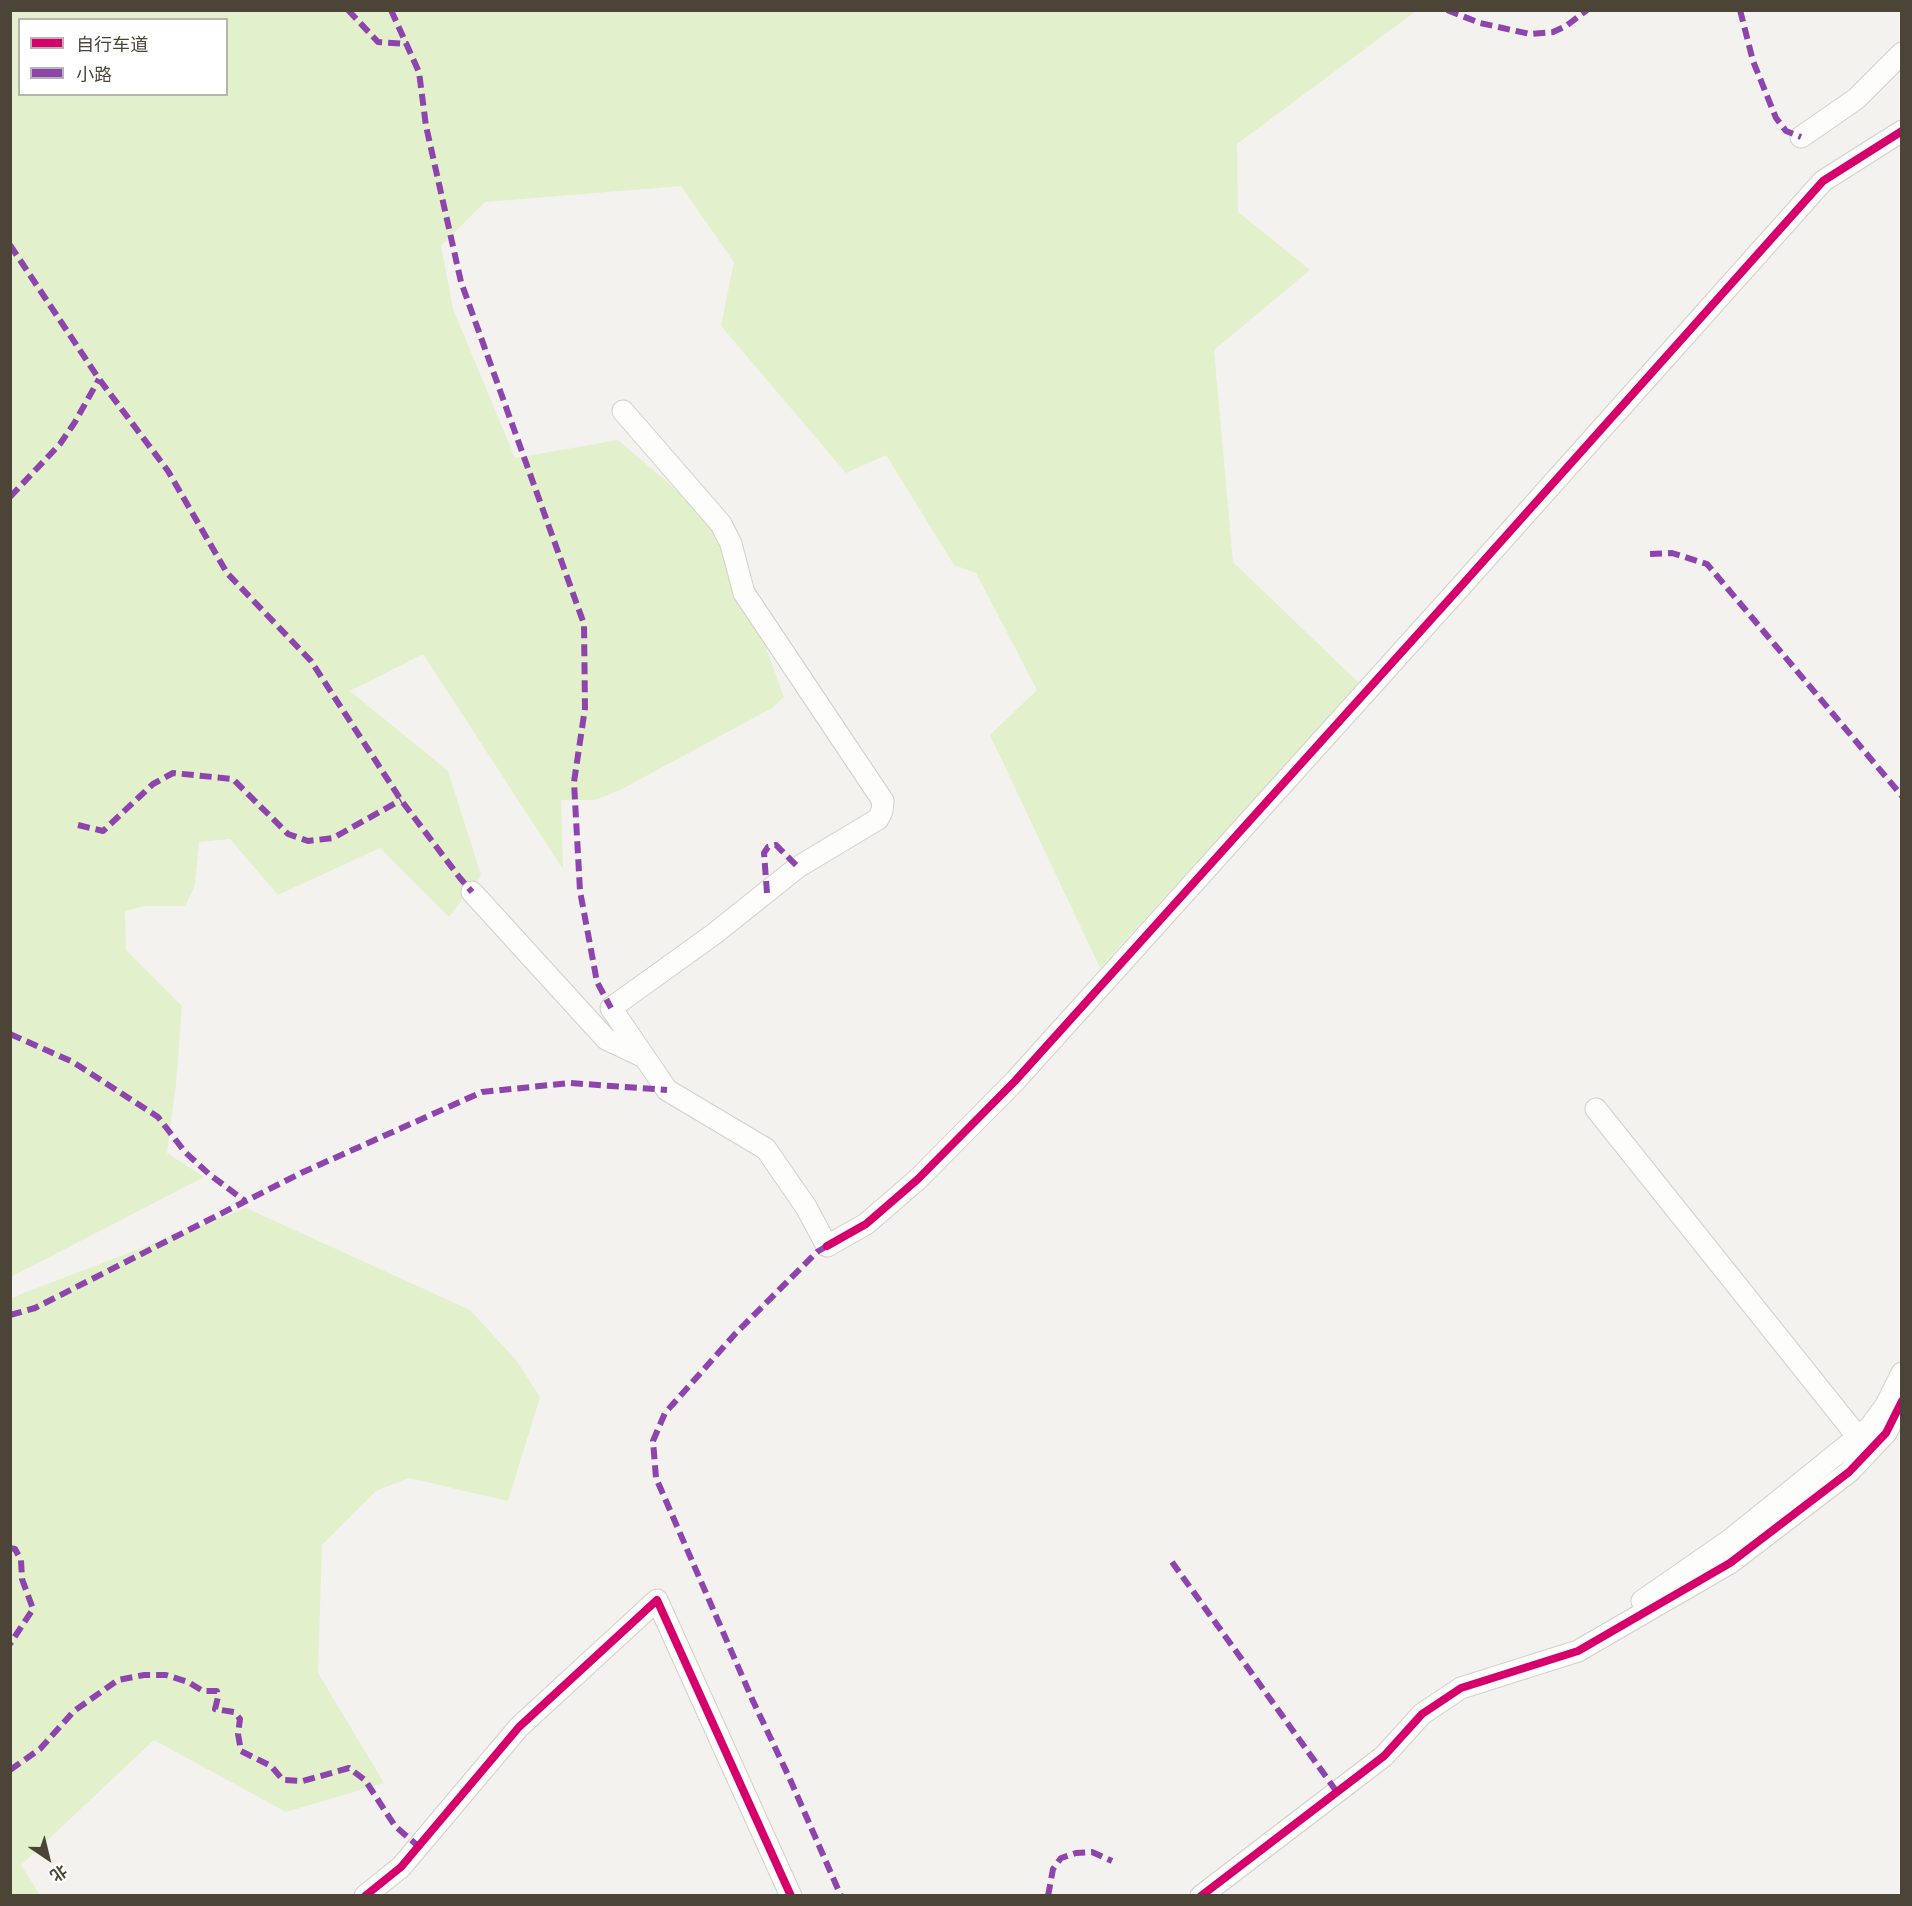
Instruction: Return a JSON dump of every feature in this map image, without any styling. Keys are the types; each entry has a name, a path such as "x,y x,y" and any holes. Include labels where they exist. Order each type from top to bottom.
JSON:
{"street":[{"path":"1801,137 1856,99 1902,53"},
{"path":"622,411 721,524 732,543 744,593 882,801 882,811 878,819 798,867 714,934 610,1008 667,1090 766,1149 806,1208 827,1246 866,1224 918,1179 1015,1081 1823,181 1902,131"},
{"path":"472,892 606,1039 642,1056"},
{"path":"1596,1108 1858,1437"},
{"path":"1602,1637 1657,1589 1730,1540 1870,1427 1886,1406 1902,1373"},
{"path":"1201,1896 1384,1756 1422,1714 1461,1688 1578,1651 1730,1563 1849,1472 1886,1432 1902,1401"},
{"path":"365,1896 401,1867 519,1727 657,1600 791,1896"}],"green space":[{"path":"11,11 1416,11 1237,144 1238,212 1310,270 1214,350 1233,562 1360,684 1100,968 990,735 1037,690 976,573 954,565 886,455 846,473 721,326 734,262 681,186 485,202 441,246 453,309 515,458 618,440 723,530 784,697 772,708 620,790 595,800 561,800 563,869 423,654 350,691 448,771 481,875 449,917 380,848 278,895 230,839 199,842 195,885 185,906 145,906 125,911 126,950 182,1006 176,1084 167,1153 204,1177 11,1277"},
{"path":"246,1208 470,1310 516,1360 540,1397 508,1501 409,1478 376,1491 322,1545 318,1673 384,1783 286,1812 154,1740 21,1865 40,1895 11,1895 11,1298"}],"marked path":[{"path":"348,10 378,42 408,44"},
{"path":"391,10 419,72 426,126 461,282 584,624 585,708 574,782 580,891 597,982 611,1008"},
{"path":"1447,10 1480,23 1530,34 1553,32 1566,26 1587,10"},
{"path":"1740,10 1753,61 1776,118 1786,131 1801,137"},
{"path":"10,245 99,379 168,471 227,573 311,661 401,800 472,892"},
{"path":"10,497 60,444 99,379"},
{"path":"1650,554 1672,553 1707,564 1902,796"},
{"path":"78,825 103,831 153,784 173,773 233,779 288,834 308,841 333,838 401,800"},
{"path":"767,893 764,853 768,847 776,845 798,867"},
{"path":"10,1034 73,1062 158,1117 185,1152 209,1174 245,1201"},
{"path":"10,1315 35,1308 301,1173 482,1092 570,1083 667,1090"},
{"path":"827,1246 817,1252 736,1333 665,1413 653,1441 656,1478 841,1896"},
{"path":"10,1548 15,1549 21,1560 22,1579 33,1609 10,1644"},
{"path":"1172,1562 1337,1792"},
{"path":"10,1770 40,1749 74,1711 118,1680 144,1675 166,1675 188,1682 203,1691 217,1691 215,1709 234,1712 240,1719 238,1734 241,1751 271,1766 283,1780 303,1781 349,1768 365,1780 395,1826 418,1846"},
{"path":"1048,1896 1053,1869 1061,1858 1076,1853 1092,1852 1112,1861"}],"cycle path":[{"path":"827,1246 866,1224 918,1179 1015,1081 1823,181 1902,131"},
{"path":"1201,1896 1384,1756 1422,1714 1461,1688 1578,1651 1730,1563 1849,1472 1886,1433 1902,1401"},
{"path":"365,1896 401,1867 519,1727 657,1600 791,1896"}]}
